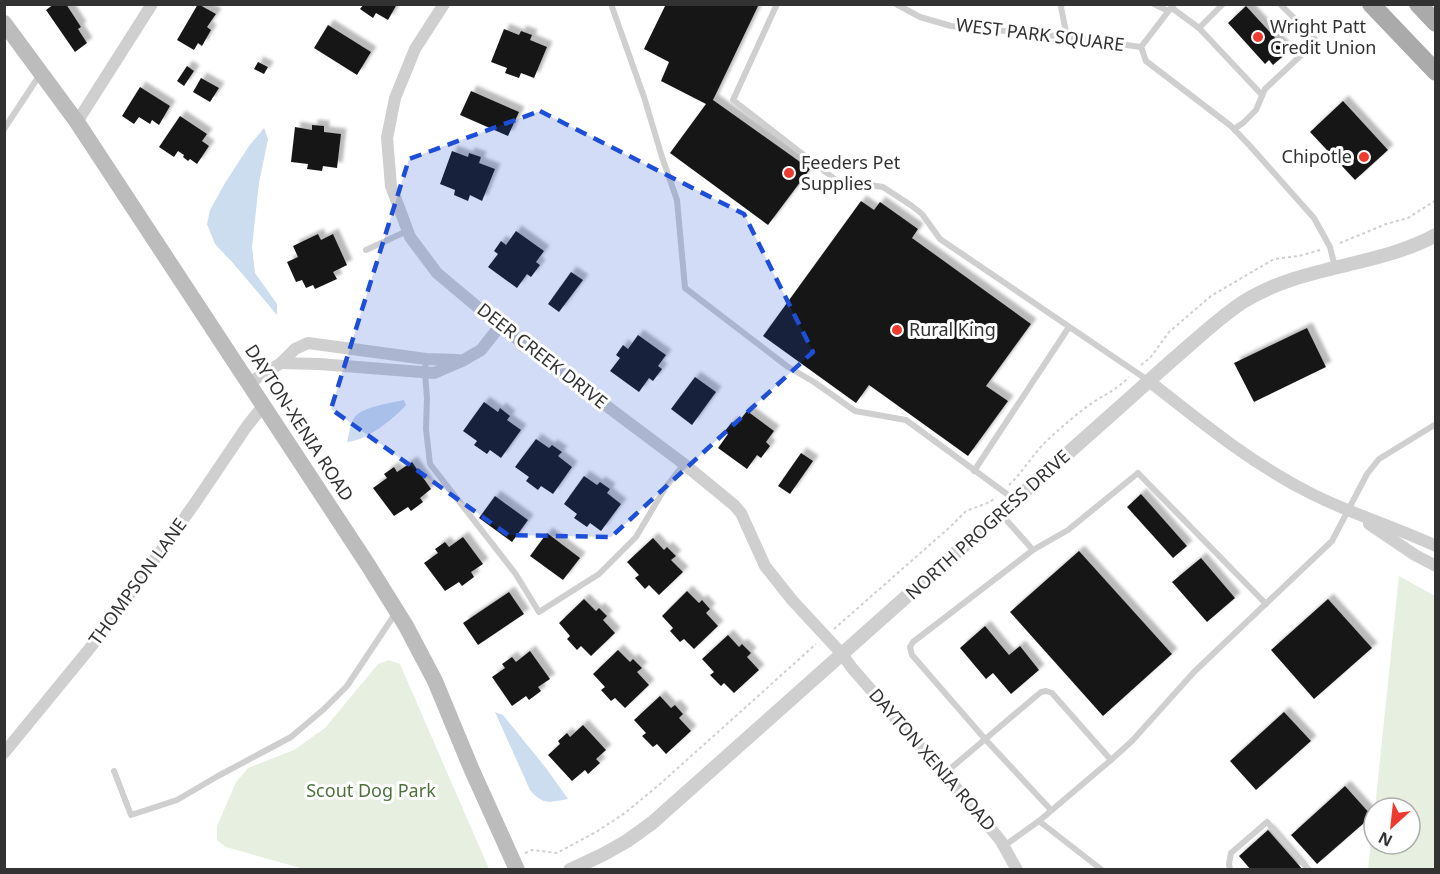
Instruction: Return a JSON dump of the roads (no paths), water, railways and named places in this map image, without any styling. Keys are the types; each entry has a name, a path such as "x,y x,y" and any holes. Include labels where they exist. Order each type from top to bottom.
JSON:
{"main road":[{"path":"1371,4 1436,72"},
{"path":"1418,4 1436,23"},
{"name":"DAYTON-XENIA ROAD","path":"4,23 77,122 397,611 435,681 514,864"}],"street":[{"path":"77,122 152,4"},
{"name":"DEER CREEK DRIVE","path":"444,4 416,49 404,76 395,98 387,138 391,186 410,237 437,273 500,326 684,464 734,505 741,513 765,566 792,600 842,654"},
{"name":"NORTH PROGRESS DRIVE","path":"570,870 627,841 652,823 1211,326 1257,294 1289,280 1386,255 1436,235"},
{"path":"281,363 434,373 481,350 500,326"},
{"path":"249,383 281,363 295,349 308,343 426,359 462,361"},
{"path":"1149,381 1239,451 1272,473 1313,495 1436,546"},
{"name":"THOMPSON LANE","path":"4,753 118,611 264,405"},
{"path":"1348,510 1415,555 1436,566"},
{"name":"DAYTON XENIA ROAD","path":"842,654 977,812 1004,846 1017,870"}],"lane":[{"path":"611,4 677,200 685,288 788,367 855,411 906,420 1015,500"},
{"path":"777,4 733,100 836,180 883,187 922,213 940,239 1149,381"},
{"name":"WEST PARK SQUARE","path":"896,4 920,16 951,26 1141,47 1146,61 1234,129 1314,218 1330,247 1336,267"},
{"path":"1062,4 1066,37"},
{"path":"1154,4 1171,8 1199,28 1262,95"},
{"path":"1199,28 1223,4"},
{"path":"1234,129 1256,110 1266,89 1308,50 1315,39 1280,4"},
{"path":"1141,47 1171,8"},
{"path":"4,129 8,116 41,73"},
{"path":"366,250 407,231"},
{"path":"975,471 1069,327"},
{"path":"426,359 426,429 430,464 515,573 539,612 599,573 636,537 665,488 684,464"},
{"path":"1004,846 1039,821 1132,741 1194,672 1332,541 1367,474 1379,459 1435,425"},
{"path":"1051,810 985,739 912,654 910,647 913,642 1033,550 1068,530 1138,473 1266,604"},
{"path":"1000,513 1033,550"},
{"path":"114,771 130,815 177,800 291,737 324,710 348,686 397,611"},
{"path":"944,774 1041,692 1046,691 1052,693 1111,760"},
{"path":"1039,821 1102,870"},
{"path":"1230,870 1231,853 1267,822 1309,870"}],"water":[{"path":"264,128 268,139 259,183 252,247 255,273 277,304 277,315 215,244 207,224 210,210 225,183 249,146"},
{"path":"404,400 406,405 387,423 363,438 347,442 354,418 358,414 377,406"},
{"path":"495,712 503,715 568,799 547,802 539,799 530,790"}],"place":[{"name":"Wright Patt Credit Union","path":"1258,37"},
{"name":"Chipotle","path":"1364,157"},
{"name":"Feeders Pet Supplies","path":"789,173"},
{"name":"Rural King","path":"897,330"}],"park label":[{"name":"Scout Dog Park","path":"371,791"}]}
